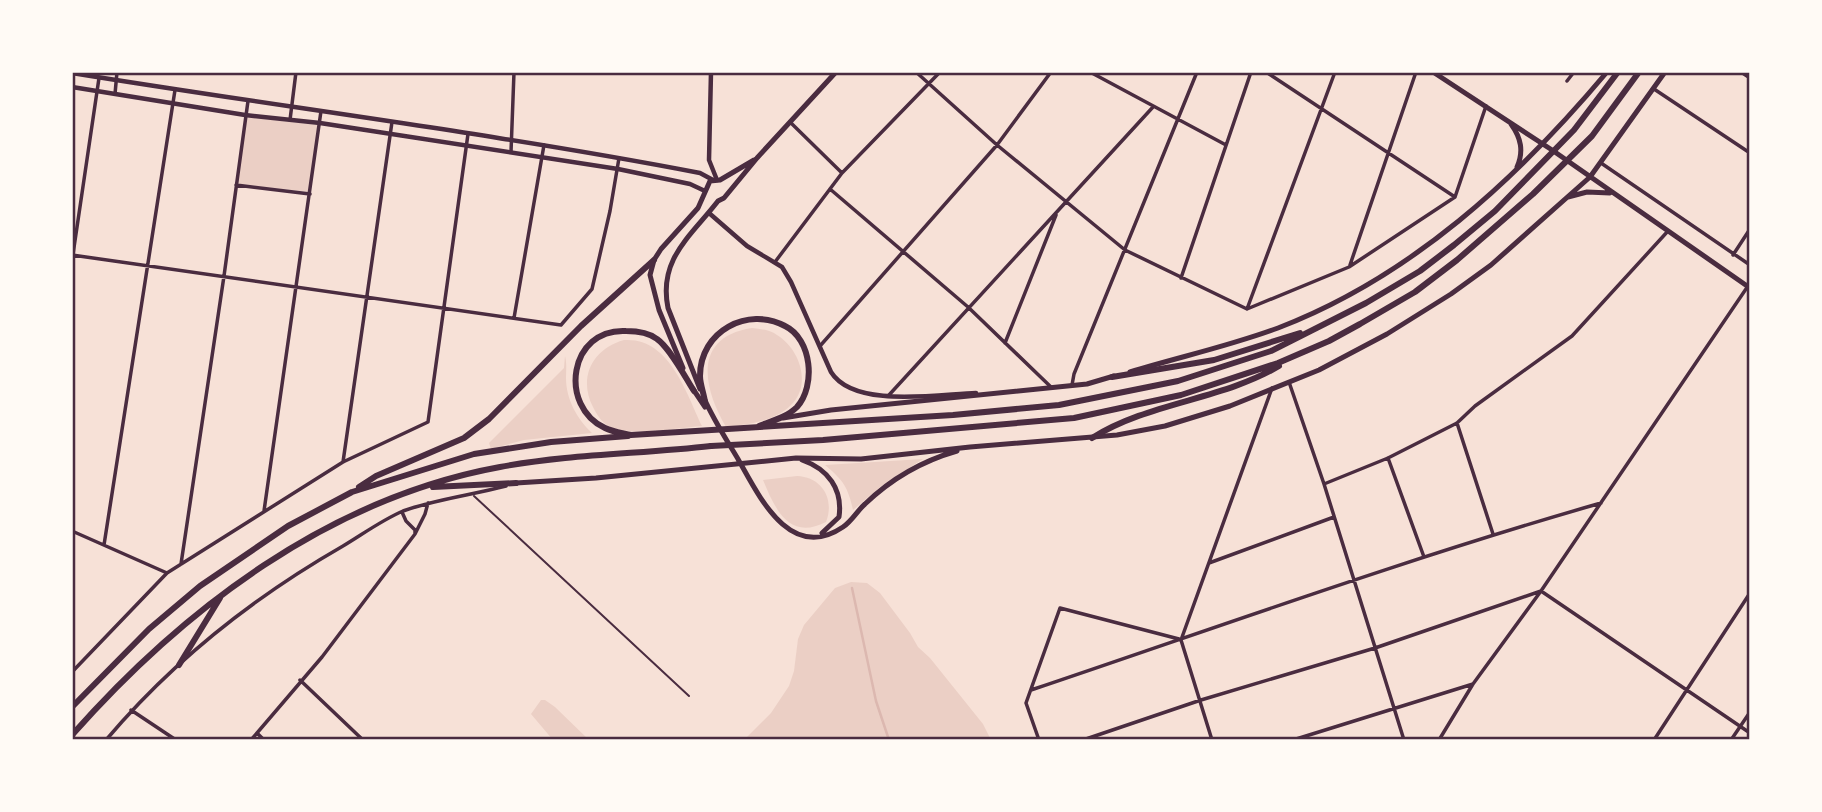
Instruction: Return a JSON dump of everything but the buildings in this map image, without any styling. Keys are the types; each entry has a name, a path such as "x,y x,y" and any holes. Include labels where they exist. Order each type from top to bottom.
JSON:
{"highway":[{"path":"352,492 474,454 551,442 953,415 1059,405 1178,381 1237,363 1271,351 1316,329 1420,271 1495,211 1574,130 1618,72"},
{"path":"72,735 99,704 173,632 223,593 295,545 380,503 417,489 497,467 547,459 823,440 1074,418 1225,383 1297,355 1329,341 1415,292 1457,260 1533,194 1592,136 1639,72"},
{"path":"72,707 149,629 200,586 288,526 376,476 464,438 489,419 581,326 654,260"},
{"path":"705,402 700,376 702,360 715,336 726,327 745,319 766,319 787,326 804,348 809,365 807,391 790,413 746,430"},
{"path":"1112,377 1214,360 1316,329"},
{"path":"631,435 599,425 584,409 578,395 575,382 579,356 600,336 620,330 649,334 660,340 694,391"},
{"path":"1092,438 1106,429 1135,418 1223,391 1272,370 1297,355"},
{"path":"417,489 516,483"},
{"path":"179,665 223,593"}],"main road":[{"path":"836,72 718,201 671,260 665,294 678,337 705,402 770,513 780,523 800,534 808,537 844,527 871,498 904,474 932,459 970,447"},
{"path":"1433,72 1552,150 1749,287"},
{"path":"780,418 831,410 1072,385 1112,377 1258,335 1289,323 1334,302 1410,259 1510,177 1607,72"},
{"path":"516,483 596,478 796,458 861,458 1092,438 1165,426 1230,406 1289,382 1364,346 1451,294 1491,265 1590,177 1665,72"},
{"path":"1509,121 1519,138 1522,152 1510,177"},
{"path":"712,414 694,391 675,351 653,293 650,275 654,260 698,208 707,184 757,158"},
{"path":"717,180 726,185 726,195"},
{"path":"1565,198 1587,191 1614,193"},
{"path":"705,192 712,201 718,201"},
{"path":"796,458 814,464 824,471 839,493 838,517 828,530 819,535"}],"street":[{"path":"115,95 117,72"},
{"path":"290,120 296,72"},
{"path":"511,152 514,72"},
{"path":"711,72 709,160 717,180"},
{"path":"916,72 997,145 1125,250 1247,309 1349,267 1455,197 1486,106"},
{"path":"775,262 842,173 940,72"},
{"path":"820,346 997,145 1051,72"},
{"path":"1090,72 1226,145"},
{"path":"1072,385 1074,374 1197,72"},
{"path":"1181,278 1251,72"},
{"path":"1266,72 1455,197"},
{"path":"1247,309 1335,72"},
{"path":"1349,267 1416,72"},
{"path":"1567,81 1574,72"},
{"path":"1741,72 1750,78"},
{"path":"72,73 293,109 512,139 700,173 717,180"},
{"path":"72,261 99,78"},
{"path":"72,87 245,116 320,122 618,169 690,184 705,192"},
{"path":"1654,89 1750,153"},
{"path":"104,545 175,90"},
{"path":"181,564 248,101"},
{"path":"888,397 1153,107"},
{"path":"264,512 321,111"},
{"path":"343,462 392,122"},
{"path":"790,122 842,173"},
{"path":"72,672 167,573 343,462 428,422 468,134"},
{"path":"514,318 544,145"},
{"path":"72,255 561,325 592,289 619,158"},
{"path":"1601,163 1750,265"},
{"path":"235,185 310,194"},
{"path":"830,189 968,307 1052,388"},
{"path":"1005,343 1057,211"},
{"path":"709,213 747,246 782,267 835,378 854,390 888,397 1019,391"},
{"path":"1733,255 1750,229"},
{"path":"1324,484 1388,458 1457,423 1572,336 1668,231"},
{"path":"1439,740 1474,684 1541,591 1749,287"},
{"path":"1289,382 1324,484 1404,740"},
{"path":"1212,740 1181,640 1272,387"},
{"path":"1457,423 1493,534"},
{"path":"1388,458 1424,557"},
{"path":"106,740 131,710 235,617 321,558 402,512 428,503 474,495 516,483"},
{"path":"251,740 322,657 415,534 428,503"},
{"path":"1031,690 1493,534 1601,503"},
{"path":"402,512 415,534"},
{"path":"1209,564 1334,517"},
{"path":"72,531 167,573"},
{"path":"1083,740 1201,700 1375,648 1541,591"},
{"path":"1541,591 1750,733"},
{"path":"1654,740 1750,593"},
{"path":"1039,740 1026,703 1060,608 1181,640"},
{"path":"300,680 363,740"},
{"path":"1293,740 1474,684"},
{"path":"131,710 176,740"},
{"path":"1731,740 1750,712"},
{"path":"257,733 264,740"}],"lane":[{"path":"474,495 689,696"}],"shaded area":[{"path":"246,117 318,125 309,192 237,184"},
{"path":"752,328 774,333 792,349 800,368 801,388 791,405 777,415 726,427 708,381 711,353 719,342 733,333"},
{"path":"624,340 640,341 653,347 664,357 682,383 702,426 630,431 610,427 602,421 589,396 588,375 596,358 604,350"},
{"path":"565,356 570,401 577,415 592,433 524,440 491,449 489,443 564,368"},
{"path":"923,459 880,487 853,510 844,484 825,465"},
{"path":"797,476 813,480 824,491 829,505 826,522 802,528 793,525 778,511 763,480"},
{"path":"851,582 867,583 880,593 918,647 983,724 991,740 744,740 771,713 789,686 798,639 804,625 835,588"},
{"path":"541,700 555,707 589,740 553,740 531,714"}],"waterway":[{"path":"852,588 876,701 889,740"}]}
